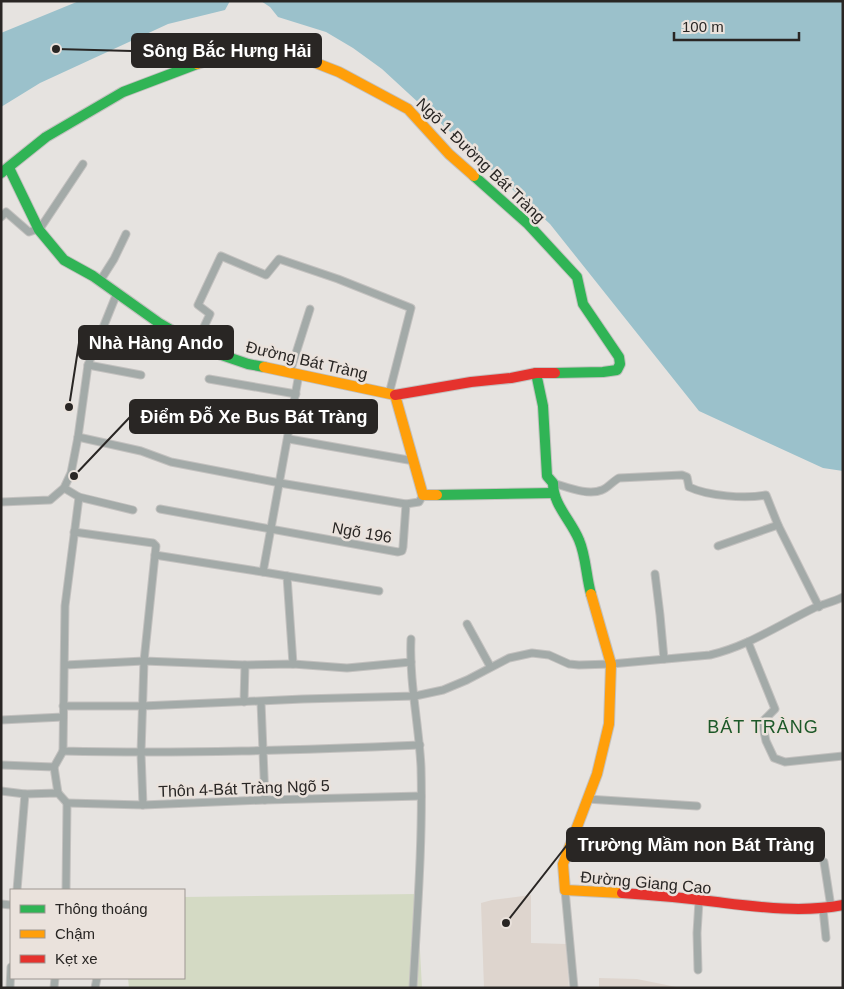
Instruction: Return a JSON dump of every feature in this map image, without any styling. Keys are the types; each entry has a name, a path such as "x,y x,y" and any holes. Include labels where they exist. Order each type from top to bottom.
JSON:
{"street":[{"name":"Ngõ 1 Đường Bát Tràng","path":"5,170 46,137 123,92 212,58 262,42 339,72 408,109 449,154 528,224 577,277 583,304 610,342 619,357 620,364 617,370 604,372 536,373"},
{"path":"1,217 6,212 29,232 39,230 83,164"},
{"name":"Đường Bát Tràng","path":"5,170 39,230 64,260 100,281 159,323 204,349 248,364 392,394"},
{"path":"100,281 114,259 126,234"},
{"path":"78,437 141,451 171,462 280,484 406,504 419,502 423,494 392,394 411,308 338,279 279,259 266,275 221,256 198,304 210,314 196,344"},
{"path":"1,502 50,500 64,488 71,473 88,365 117,293"},
{"path":"263,572 289,439 296,394 294,373 310,309"},
{"path":"88,365 141,375"},
{"path":"392,394 536,373"},
{"name":"Đường Giang Cao","path":"536,373 543,406 548,476 579,540 588,582 611,664 609,724 597,774 563,864 565,890 664,896 759,907 827,908 843,905"},
{"path":"209,379 296,394"},
{"path":"289,439 414,461"},
{"path":"423,494 553,488 596,492 604,490 619,478 684,475 687,477 689,487 698,491 737,496 766,495 778,525 819,606"},
{"path":"64,488 79,497 133,510"},
{"path":"66,889 67,803 58,793 54,767 63,751 65,606 79,497"},
{"name":"Ngõ 196","path":"270,530 400,552 403,547 406,504"},
{"path":"160,509 270,530"},
{"path":"718,546 778,525"},
{"path":"74,532 152,543 156,546 144,661 142,706 143,805"},
{"path":"155,555 379,591"},
{"path":"654,574 664,659"},
{"path":"288,576 293,664"},
{"path":"63,706 142,706 415,696 443,690 509,658 532,653 549,655 569,664 611,664 710,655 748,642 819,606 843,597"},
{"path":"467,624 490,666"},
{"path":"411,639 411,662 420,745 421,796 414,988"},
{"path":"748,642 775,709 762,722 766,741 774,758 785,762 843,756"},
{"path":"65,665 144,661 245,665 293,664 347,668 411,662"},
{"path":"244,702 245,665"},
{"path":"261,702 265,800"},
{"path":"1,720 63,717"},
{"path":"63,751 142,753 263,751 420,745"},
{"path":"1,765 54,767"},
{"path":"1,791 24,794 58,793"},
{"path":"17,889 24,794"},
{"name":"Thôn 4-Bát Tràng Ngõ 5","path":"67,803 143,805 421,796"},
{"path":"587,799 697,806"},
{"path":"824,862 827,908 826,938"},
{"path":"565,890 574,988"},
{"path":"698,970 696,933 699,901"}],"shaded area":[{"path":"531,895 531,943 566,944 569,988 484,988 481,903"},
{"path":"599,978 637,979 681,988 599,988"}],"green space":[{"path":"417,894 422,988 129,988 128,979 185,979 185,897"}],"water":[{"path":"79,1 230,1 225,10 168,24 40,83 1,107 1,33"},
{"path":"261,1 843,1 843,471 823,468 699,411 550,224 382,69 353,48 326,32 278,17 270,7"}],"traffic: fast":[{"path":"1,173 46,137 123,92 197,64"},
{"path":"9,168 39,230 64,260 93,276 159,323 204,349 248,364 264,367"},
{"path":"474,176 528,224 577,277 583,304 619,357 620,364 617,370 555,373"},
{"path":"536,373 543,406 547,476 553,483 556,498 576,533 581,546 591,594"},
{"path":"437,495 553,493"}],"traffic: slow":[{"path":"197,64 262,42 339,72 408,109 449,154 474,176"},
{"path":"264,367 395,395 423,495 437,495"},
{"path":"591,594 611,664 609,724 597,774 563,864 565,890 622,893"}],"traffic: jam":[{"path":"395,395 536,373 555,373"},
{"path":"622,893 796,909 843,905"}],"place":[{"name":"Sông Bắc Hưng Hải","path":"56,49"},
{"name":"Nhà Hàng Ando","path":"69,407"},
{"name":"Điểm Đỗ Xe Bus Bát Tràng","path":"74,476"},
{"name":"Trường Mầm non Bát Tràng","path":"506,923"}],"district":[{"name":"BÁT TRÀNG","path":"763,727"}]}
